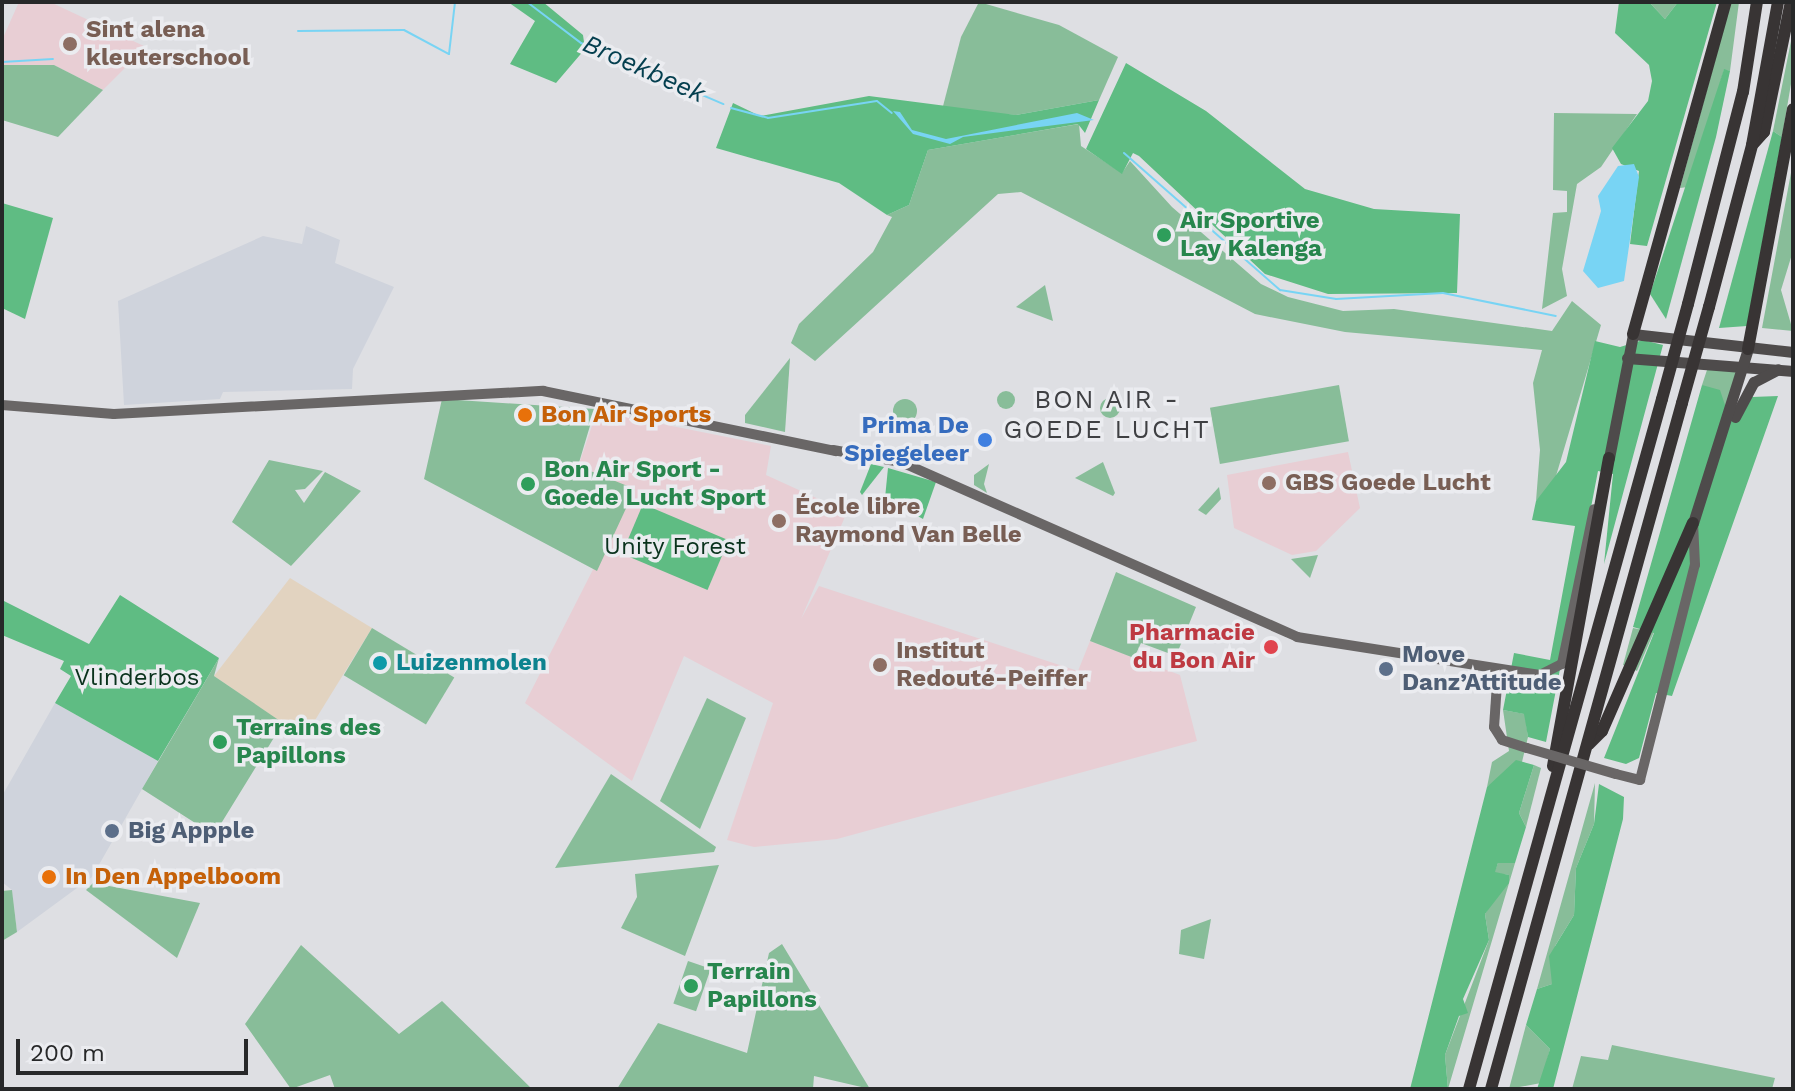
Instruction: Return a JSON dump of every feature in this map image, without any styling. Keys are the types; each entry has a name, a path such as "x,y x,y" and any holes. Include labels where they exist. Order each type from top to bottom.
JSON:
{"highway":[{"path":"1633,334 1726,2"},
{"path":"1491,1089 1752,145 1778,2"},
{"path":"1752,145 1764,132 1791,2"},
{"path":"1469,1089 1688,304 1743,92 1757,3"},
{"path":"1748,349 1793,109"},
{"path":"1547,812 1609,458"},
{"path":"1587,746 1602,731 1693,523"}],"main road":[{"path":"2,405 81,414 543,391 908,466 1254,622 1310,640 1546,675 1560,667 1609,458 1633,334 1793,352"},
{"path":"1498,669 1497,734 1527,748 1640,780 1695,565 1693,523 1727,427 1748,349"},
{"path":"1627,358 1743,364 1793,371"},
{"path":"1727,427 1754,382 1780,369"}],"shaded area":[{"name":"Sint alena kleuterschool","path":"19,2 50,2 146,47 103,90 54,65 2,65 2,40"},
{"path":"306,226 340,240 335,263 394,287 353,369 352,389 223,392 220,399 124,405 118,301 263,236 302,244"},
{"name":"Institut Redouté-Peiffer","path":"597,411 771,446 766,475 847,512 801,619 819,586 1078,671 1090,641 1180,675 1197,741 837,839 754,847 727,840 773,703 684,656 632,781 525,703 634,489 578,467"},
{"path":"1348,452 1360,508 1316,551 1292,555 1234,528 1227,475"},
{"path":"290,578 372,628 304,738 214,676"},
{"path":"55,703 158,761 92,877 17,932 12,890 2,882 2,796"}],"green space":[{"path":"508,2 543,2 583,35 585,49 556,83 510,64 535,21"},
{"path":"979,2 1059,25 1118,57 1099,100 1016,115 942,110 961,37"},
{"path":"1619,2 1649,2 1665,19 1678,2 1717,2 1647,246 1630,244 1639,171 1621,164 1612,148 1648,101 1652,81 1649,65 1615,33"},
{"path":"1649,2 1678,2 1665,19"},
{"path":"1731,2 1739,2 1730,71 1724,70 1688,187 1680,188"},
{"path":"1793,31 1793,72 1782,137 1773,131"},
{"path":"1126,63 1206,111 1305,189 1374,209 1460,214 1457,293 1328,294 1265,274 1139,156 1133,153 1122,174 1086,149"},
{"path":"2,65 54,65 103,90 58,137 2,120"},
{"path":"1724,69 1730,71 1716,137 1666,319 1650,294"},
{"path":"869,96 1016,115 1099,100 1085,133 1078,124 928,150 909,205 887,215 839,183 716,148 733,103 760,116"},
{"path":"1554,113 1637,114 1601,167 1577,184 1562,269 1567,296 1542,309 1553,213 1567,212 1567,191 1553,190"},
{"path":"1079,124 1081,146 1122,173 1130,161 1172,207 1261,284 1288,297 1343,311 1394,309 1552,331 1572,301 1601,325 1553,486 1536,501 1540,450 1533,383 1542,350 1345,332 1255,314 1021,192 998,194 815,361 791,343 799,324 873,252 892,217 887,215 909,205 928,150"},
{"path":"1773,131 1782,137 1747,326 1719,328"},
{"path":"1793,162 1793,251 1781,290 1793,331 1762,328"},
{"path":"2,203 53,218 25,319 2,308"},
{"path":"1045,285 1053,321 1016,307"},
{"path":"1643,340 1663,345 1604,564 1613,474 1598,471 1546,742 1528,737 1524,714 1503,710 1514,653 1550,660 1575,526 1532,520 1536,501 1566,462 1595,341 1620,347"},
{"path":"790,358 785,432 745,423 745,415"},
{"path":"1708,367 1736,372 1726,407 1702,385"},
{"path":"1339,385 1349,441 1220,464 1210,408"},
{"path":"1702,385 1720,390 1726,408 1744,412 1752,397 1778,396 1672,696 1656,693 1639,758 1626,764 1604,758 1654,633 1633,627"},
{"path":"1002,391 1010,391 1015,400 1013,407 1002,409 997,404 997,396"},
{"path":"1110,398 1117,401 1120,408 1117,415 1110,418 1103,415 1100,408 1103,401"},
{"name":"Bon Air Sport - Goede Lucht Sport","path":"442,399 595,409 578,466 635,489 597,571 424,479"},
{"path":"905,399 916,406 917,411 910,422 905,423 894,416 893,411 900,400"},
{"path":"269,460 323,471 305,489 295,490 304,503 325,472 361,491 291,566 232,522"},
{"path":"1103,462 1115,493 1113,496 1075,478"},
{"path":"871,464 884,467 862,495 860,492"},
{"path":"989,464 984,484 987,493 974,485 974,475"},
{"path":"888,468 936,482 923,519 885,498"},
{"path":"1219,487 1221,499 1206,515 1198,510"},
{"name":"Unity Forest","path":"643,504 729,540 708,590 622,554"},
{"path":"1318,555 1310,578 1291,559"},
{"path":"1116,572 1196,607 1176,656 1141,643 1134,658 1090,641"},
{"name":"Vlinderbos","path":"120,595 219,658 158,761 55,703 71,676 60,669 64,661 2,635 2,600 89,644"},
{"path":"372,628 454,677 426,725 344,675"},
{"path":"1633,628 1654,632 1637,671 1623,665"},
{"name":"Terrains des Papillons","path":"219,658 214,676 283,723 214,835 142,789"},
{"path":"707,698 746,718 700,829 660,801"},
{"path":"1503,710 1525,714 1528,737 1522,762 1487,787 1492,762 1509,751"},
{"path":"1516,760 1534,765 1519,813 1526,827 1515,863 1498,863 1495,872 1509,875 1509,883 1485,914 1489,940 1463,999 1468,1013 1459,1016 1445,1055 1448,1089 1410,1089 1487,787"},
{"path":"1534,765 1541,768 1526,827 1519,813"},
{"path":"611,774 716,847 714,852 555,868"},
{"path":"1595,783 1594,824 1576,868 1574,915 1555,946 1552,984 1537,989"},
{"path":"1599,784 1624,797 1623,819 1553,1089 1537,1089 1550,1049 1526,1025 1537,989 1552,984 1549,956 1574,915 1576,868 1594,824"},
{"path":"1498,863 1515,863 1448,1089 1445,1055 1489,940 1485,914 1509,875 1494,873"},
{"path":"719,865 685,956 621,928 637,897 635,874"},
{"path":"93,883 200,903 177,958 86,890"},
{"path":"12,890 17,932 2,941 2,891"},
{"path":"1211,919 1204,959 1179,954 1181,930"},
{"path":"782,944 870,1089 814,1076 813,1089 617,1089 658,1023 747,1053 769,953"},
{"path":"301,945 399,1034 442,1001 532,1089 335,1089 330,1075 291,1089 245,1024"},
{"name":"Terrain Papillons","path":"688,961 711,969 696,1011 673,1004"},
{"path":"1526,1025 1550,1049 1541,1083 1509,1089"},
{"path":"1612,1045 1775,1078 1772,1089 1572,1089 1581,1056 1608,1060"}],"water":[{"path":"893,111 900,112 912,130 946,139 1077,113 1094,120 963,137 950,144 913,134"},
{"path":"1634,164 1639,177 1624,281 1598,288 1583,271 1601,211 1598,196 1618,166"}],"waterway":[{"name":"Broekbeek","path":"298,31 404,30 449,54 455,2"},
{"name":"Broekbeek","path":"527,2 581,43 723,104"},
{"name":"Broekbeek","path":"2,62 53,59"},
{"name":"Broekbeek","path":"731,108 768,118 877,101 892,113"},
{"name":"Broekbeek","path":"1124,153 1280,290 1336,299 1443,293 1556,316"}],"place":[{"name":"Sint alena kleuterschool","path":"70,44"},
{"name":"Air Sportive Lay Kalenga","path":"1164,235"},
{"name":"Bon Air Sports","path":"525,415"},
{"name":"Prima De Spiegeleer","path":"985,440"},
{"name":"GBS Goede Lucht","path":"1269,483"},
{"name":"Bon Air Sport - Goede Lucht Sport","path":"528,484"},
{"name":"École libre Raymond Van Belle","path":"779,521"},
{"name":"Pharmacie du Bon Air","path":"1271,647"},
{"name":"Luizenmolen","path":"380,663"},
{"name":"Institut Redouté-Peiffer","path":"880,665"},
{"name":"Move Danz’Attitude","path":"1386,669"},
{"name":"Terrains des Papillons","path":"220,742"},
{"name":"Big Appple","path":"112,831"},
{"name":"In Den Appelboom","path":"49,877"},
{"name":"Terrain Papillons","path":"691,986"}],"district":[{"name":"BON AIR - GOEDE LUCHT","path":"1107,415"}]}
